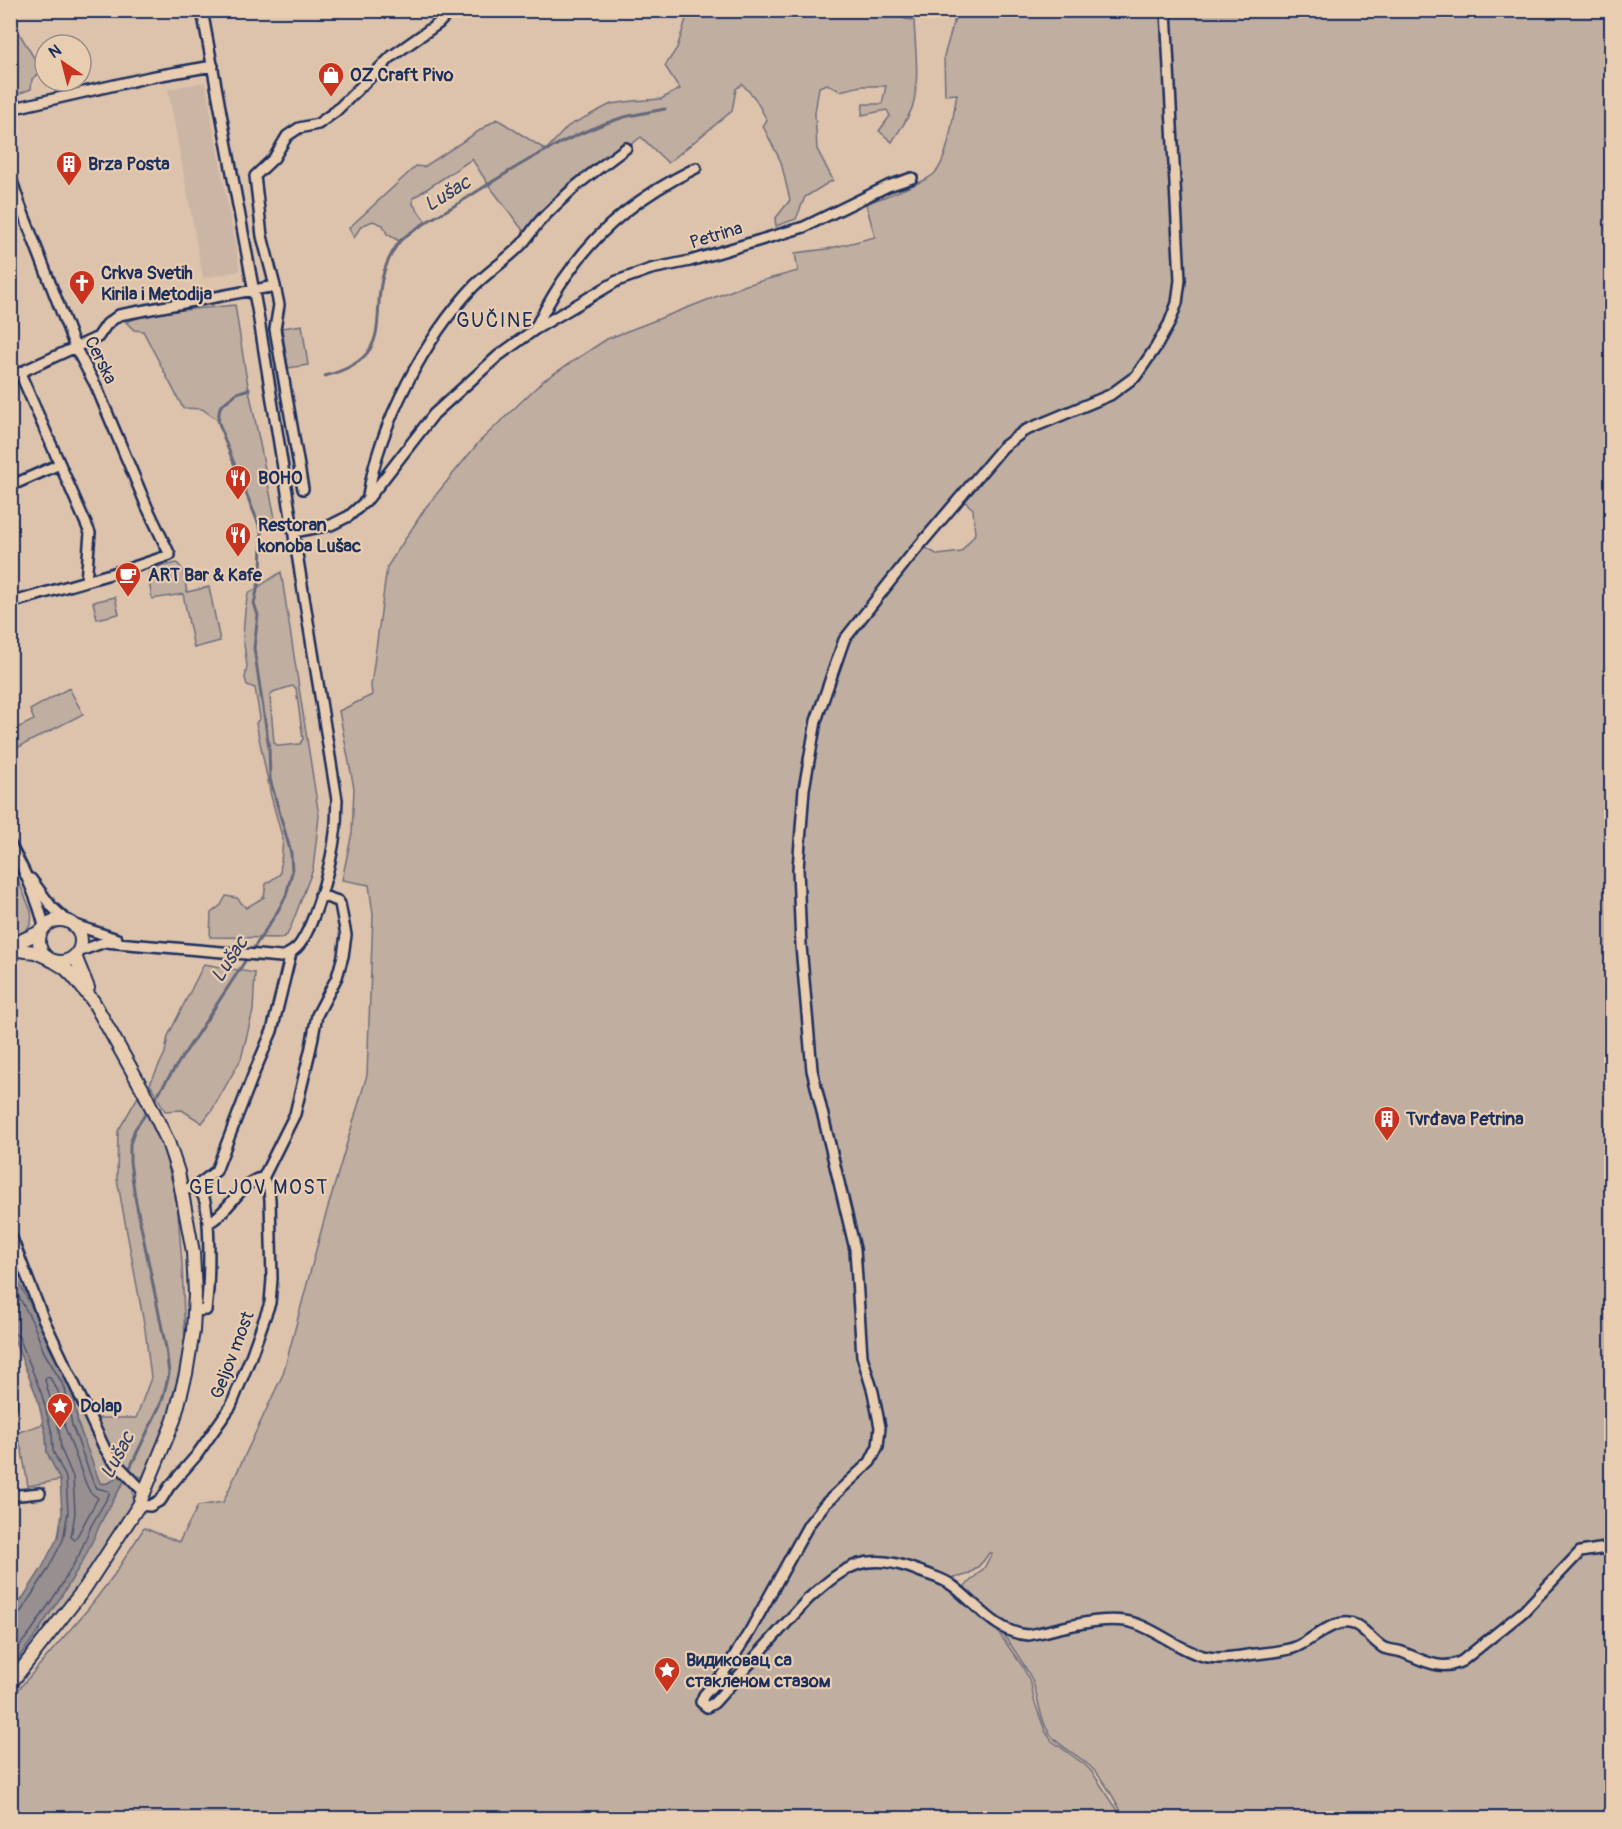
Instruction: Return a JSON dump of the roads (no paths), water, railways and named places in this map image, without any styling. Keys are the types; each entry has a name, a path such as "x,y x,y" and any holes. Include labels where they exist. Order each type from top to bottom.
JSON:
{"main road":[{"path":"10,947 55,920 70,922 78,929 81,936 78,953 93,1001"},
{"path":"42,929 38,944 50,959 63,963 78,953"},
{"path":"10,947 35,951 65,968 93,1001 143,1090 174,1159 182,1190 195,1266 191,1349 182,1395 145,1493 85,1588 10,1684"}],"street":[{"path":"78,953 105,942 260,956 281,957 291,953 300,943 314,914 329,868 336,832 337,800 294,532 202,10"},
{"path":"303,489 275,329 279,305 262,236 255,176 274,158 286,136 299,128 318,124 336,111 392,56 439,23 451,10"},
{"path":"1166,10 1180,280 1177,303 1169,324 1136,376 1124,386 1110,395 1024,431 1003,447 976,477 844,640 816,721 804,789 798,869 801,946 814,1082 855,1249 862,1356 880,1426 878,1446 870,1461 825,1504 809,1524 746,1638 701,1702 707,1707 714,1703 808,1599 844,1571 864,1562 884,1561 904,1565 940,1578 953,1586 990,1619 1021,1634 1029,1635 1092,1622 1120,1620 1137,1624 1205,1657 1224,1657 1294,1648 1332,1626 1345,1623 1356,1625 1385,1648 1400,1651 1420,1660 1452,1666 1462,1661 1523,1612 1580,1552 1611,1547"},
{"path":"10,109 150,77 213,66"},
{"path":"368,499 376,459 403,393 431,342 454,308 476,284 520,246 539,222 576,186 626,148"},
{"name":"Petrina","path":"534,330 565,277 586,249 610,224 636,202 665,183 696,168"},
{"name":"Cerska","path":"10,176 75,347 96,386 147,507 170,555 86,580"},
{"name":"Petrina","path":"294,532 332,525 349,516 368,499 434,414 498,356 534,330 617,282 651,269 690,261 796,230 888,186 912,178"},
{"path":"10,377 98,337 107,324 119,315 275,286"},
{"path":"10,603 86,580 90,533 20,373"},
{"path":"10,486 60,464"},
{"path":"10,844 39,909 42,929"},
{"path":"21,865 43,896 70,922 131,944"},
{"path":"208,1223 222,1215 238,1194 251,1183 258,1178 263,1178 294,1114 317,1016 337,977 343,956 345,935 340,904 338,901 320,895"},
{"path":"182,1190 195,1187 216,1171 272,1031 291,953"},
{"name":"Geljov most","path":"139,1505 150,1506 161,1500 169,1487 196,1456 231,1406 250,1359 270,1303 272,1279 270,1200 263,1178"},
{"path":"194,1311 206,1310 209,1288 208,1223 202,1194 195,1187"},
{"path":"10,1233 48,1328 104,1447 145,1493"},
{"path":"10,1412 11,1397"},
{"path":"10,1496 40,1493"}],"water":[{"path":"10,1265 50,1349 71,1385 78,1424 100,1483 109,1483 120,1472 126,1478 66,1589 11,1668 11,1616 42,1568 58,1537 62,1513 60,1480 47,1452 46,1434 37,1397 11,1332"}],"waterway":[{"name":"Lušac","path":"325,376 349,367 364,356 373,343 377,329 382,278 394,249 407,235 557,145 621,118 665,109"},
{"name":"Lušac","path":"152,1103 276,914 286,896 292,872 291,853 270,779 269,748 254,648 258,615 254,604 261,572 261,530 218,420 220,407 237,393 249,389"},
{"name":"Lušac","path":"128,1472 162,1401 169,1374 130,1162 130,1144 135,1129 149,1109"}],"place":[{"name":"OZ Craft Pivo","path":"331,98"},
{"name":"Brza Posta","path":"69,187"},
{"name":"Crkva Svetih Kirila i Metodija","path":"82,306"},
{"name":"BOHO","path":"238,501"},
{"name":"Restoran konoba Lušac","path":"238,558"},
{"name":"ART Bar & Кafe","path":"128,598"},
{"name":"Tvrđava Petrina","path":"1387,1142"},
{"name":"Dolap","path":"60,1429"},
{"name":"Видиковац са стакленом стазом","path":"667,1693"}],"district":[{"name":"GUČINE","path":"495,320"},
{"name":"GELJOV MOST","path":"259,1187"}]}
